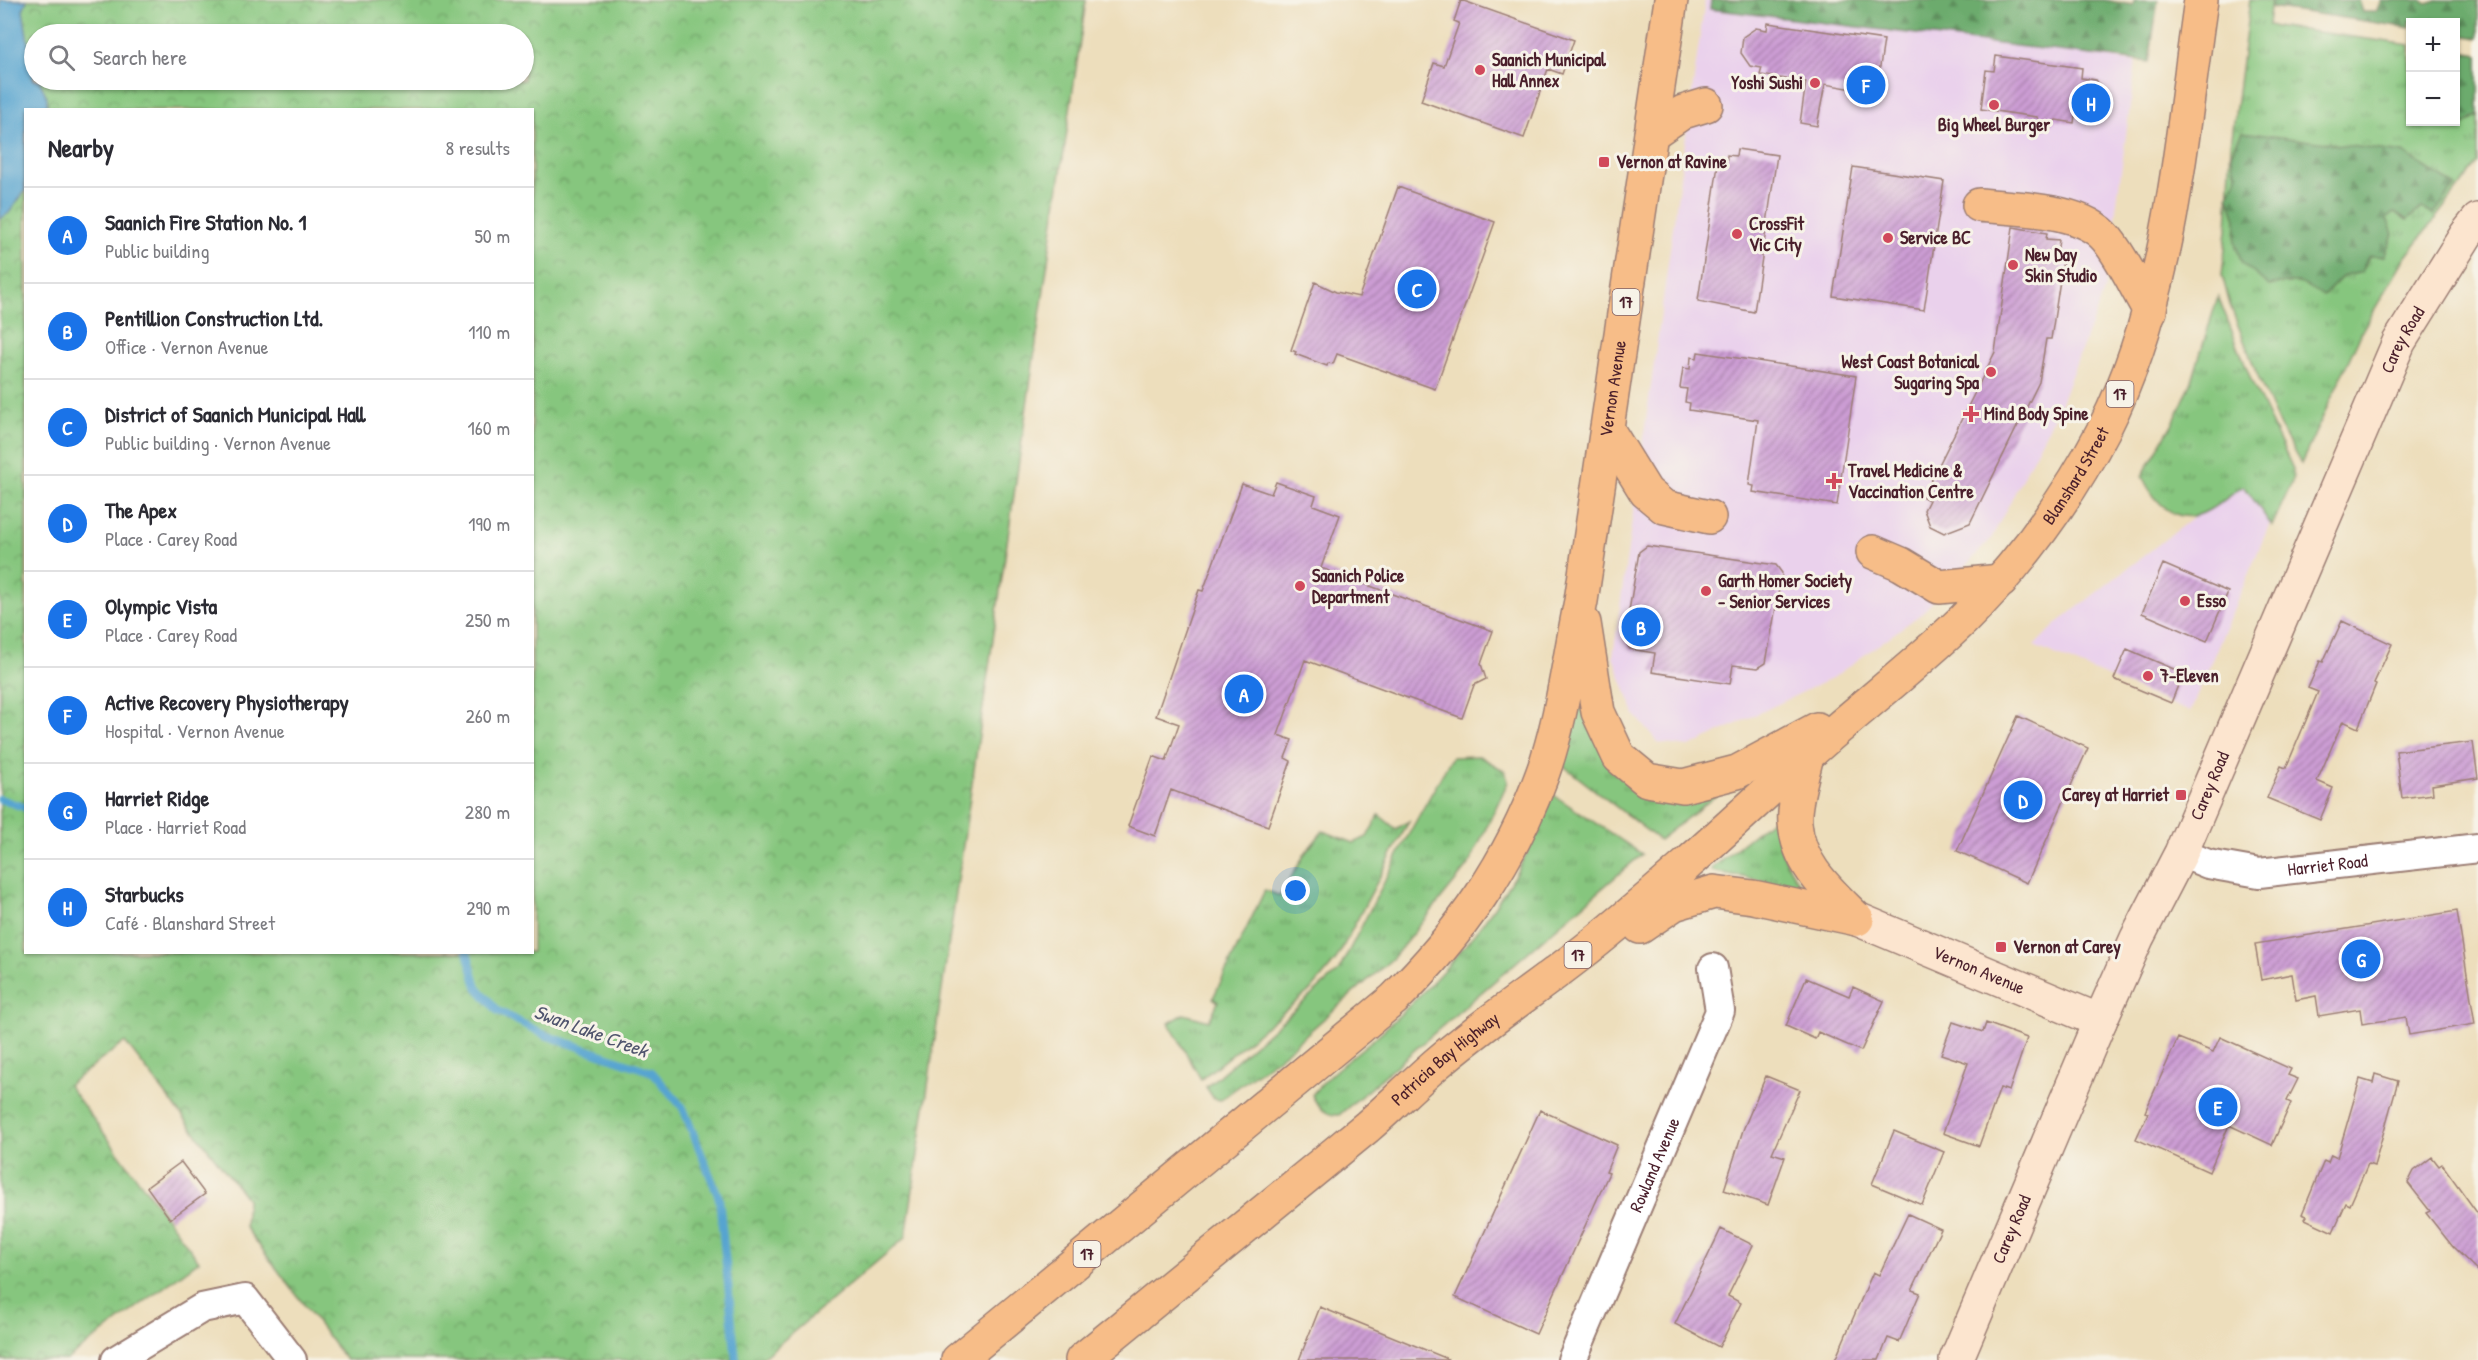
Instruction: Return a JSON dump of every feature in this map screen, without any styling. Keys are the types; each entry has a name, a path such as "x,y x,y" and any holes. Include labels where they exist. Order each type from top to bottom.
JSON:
{"highway":[{"name":"Vernon Avenue","path":"958,1360 1366,1023 1431,963 1467,918 1500,867 1521,826 1542,774 1581,601 1671,0"},
{"name":"Blanshard Street","path":"1807,755 1963,620 2001,581 2037,537 2074,484 2124,386 2150,311 2170,219 2201,0"},
{"path":"1651,134 1683,112 1706,105"},
{"path":"1979,205 2070,216 2091,224 2106,238 2150,311"},
{"path":"1607,429 1646,492 1664,507 1709,517"},
{"path":"1873,552 1901,564 1939,587 2001,581"},
{"path":"1581,601 1599,712 1619,757 1647,780 1683,786 1737,772 1866,702"},
{"path":"1807,755 1795,822 1799,846 1816,878 1857,918"},
{"name":"Patricia Bay Highway","path":"1082,1360 1371,1123 1437,1063 1600,939 1715,841 1807,755"},
{"path":"1437,1063 1674,904 1714,892 1754,897 1857,918"}],"street":[{"name":"Carey Road","path":"1956,1360 2100,1021 2137,938 2181,853 2399,342 2466,235 2478,220"},
{"name":"Harriet Road","path":"2181,853 2208,864 2259,873 2478,848"},
{"name":"Vernon Avenue","path":"1857,918 2100,1021"},
{"name":"Rowland Avenue","path":"1572,1360 1720,1011 1713,968"},
{"path":"116,1360 202,1308 245,1299 292,1360"}],"shaded area":[{"path":"1705,0 2136,62 2105,289 2059,407 1991,539 1921,614 1834,677 1689,747 1659,743 1635,715 1613,656"},
{"path":"2267,460 2289,478 2190,712 2034,646 2060,621"}],"green space":[{"path":"0,0 1086,0 906,1237 760,1360 346,1360 245,1227 247,1199 125,1042 68,1085 199,1261 66,1360 0,1360"},
{"path":"1711,0 2104,0 2133,5 2134,0 2158,0 2149,62 1710,9"},
{"path":"2250,0 2271,0 2268,25 2406,44 2406,126 2453,126 2457,129 2478,116 2478,163 2404,259 2363,329 2301,464 2280,427 2261,384 2230,305 2222,275 2227,230 2231,145"},
{"path":"2271,0 2359,0 2363,12 2376,12 2381,0 2421,0 2427,4 2440,0 2478,0 2478,38 2460,35 2460,18 2406,18 2406,27 2271,7"},
{"path":"2460,52 2478,55 2478,116 2457,129 2453,126 2460,126"},
{"path":"2242,132 2403,153 2455,186 2433,215 2422,208 2407,220 2395,212 2387,218 2393,234 2384,256 2369,256 2362,272 2342,277 2323,296 2298,283 2269,286 2242,263 2235,243 2236,219 2228,195 2237,178 2231,154"},
{"path":"2218,296 2252,382 2293,469 2293,480 2272,526 2244,486 2209,510 2187,516 2168,510 2160,503 2142,476 2174,421 2192,381"},
{"path":"1579,699 1615,771 1732,783 1659,840 1561,764"},
{"path":"1479,756 1505,771 1508,782 1468,866 1393,958 1286,1052 1220,1100 1214,1099 1206,1087 1338,972 1411,830 1452,757"},
{"path":"1552,794 1642,854 1339,1115 1322,1110 1312,1095 1338,1068 1378,1035 1439,976 1484,921 1523,861"},
{"path":"1379,815 1396,829 1409,821 1336,960 1312,989 1201,1079 1169,1023 1184,1014 1209,1021 1218,1002 1213,998 1265,890 1280,896 1306,852 1323,831 1354,843 1367,837"},
{"path":"1777,817 1778,839 1785,860 1809,896 1764,881 1711,869"}],"water":[{"path":"0,0 27,0 23,10 25,24 24,90 44,90 47,97 47,108 24,108 24,192 9,213 0,219"}],"building":[{"name":"Saanich Municipal Hall Annex","path":"1461,0 1574,40 1562,74 1548,69 1524,138 1421,101 1434,63 1444,66 1459,23 1454,21"},
{"path":"1768,23 1884,40 1876,93 1825,84 1817,126 1800,123 1806,82 1760,75 1762,68 1750,66 1741,53 1743,37 1756,28 1767,30"},
{"path":"1996,56 2082,68 2081,78 2096,80 2105,92 2103,108 2091,117 2075,115 2074,123 2056,120 2044,130 2037,117 1981,109 1986,70 1994,71"},
{"name":"CrossFit Vic City","path":"1737,149 1777,155 1754,312 1698,301 1718,165 1726,166 1727,155 1736,156"},
{"name":"Service BC","path":"1853,167 1944,181 1924,310 1833,296"},
{"path":"1398,187 1495,222 1435,389 1337,354 1333,364 1328,363 1327,366 1295,354 1296,352 1291,350 1315,282 1336,292 1359,297"},
{"path":"2013,227 2047,233 2046,239 2059,240 2057,253 2064,254 2051,339 2046,339 2039,382 1970,523 1944,533 1930,526 1924,510 1929,500 1923,497 1995,352"},
{"path":"1698,352 1856,376 1837,505 1753,492 1754,486 1749,485 1758,420 1689,410 1690,403 1685,402 1687,389 1680,388 1683,368 1690,369 1691,357 1697,358"},
{"path":"1276,482 1316,496 1313,505 1340,515 1321,568 1493,631 1481,664 1486,679 1474,685 1462,718 1305,660 1278,735 1292,740 1285,758 1291,761 1268,826 1171,790 1155,836 1128,826 1153,756 1166,761 1179,724 1156,716 1199,590 1203,591 1242,484 1271,494"},
{"path":"1647,546 1776,565 1782,573 1766,663 1758,668 1733,665 1730,684 1652,672 1655,653 1630,649 1624,640 1639,552"},
{"path":"2163,564 2228,592 2207,641 2142,613"},
{"path":"2342,621 2392,644 2374,683 2376,684 2358,728 2343,721 2317,781 2333,788 2320,820 2267,798 2281,766 2286,768 2318,692 2308,688"},
{"name":"7-Eleven","path":"2127,649 2183,673 2171,703 2114,679"},
{"path":"2018,716 2088,748 2027,883 1957,851"},
{"path":"2473,742 2478,778 2432,785 2433,794 2402,798 2396,751"},
{"path":"2457,911 2475,1024 2409,1035 2406,1017 2362,1024 2360,1009 2319,1016 2316,996 2296,1000 2292,974 2261,980 2255,944"},
{"path":"1806,978 1849,996 1853,987 1884,1001 1861,1051 1818,1032 1815,1039 1786,1026"},
{"path":"1953,1022 1983,1032 1986,1023 2027,1038 2009,1091 2000,1088 1979,1146 1943,1133 1968,1063 1941,1054"},
{"path":"2220,1037 2291,1069 2288,1075 2298,1079 2287,1101 2291,1103 2272,1145 2229,1125 2209,1172 2136,1139 2148,1113 2145,1112 2178,1038 2213,1052"},
{"path":"2375,1074 2398,1081 2374,1166 2368,1164 2350,1205 2346,1203 2333,1232 2305,1219 2307,1216 2302,1214 2324,1161 2328,1163 2331,1155 2337,1158 2360,1079 2373,1083"},
{"path":"1766,1076 1800,1090 1772,1153 1785,1157 1768,1205 1724,1190 1743,1130"},
{"path":"1540,1110 1617,1145 1606,1172 1609,1173 1536,1334 1455,1297"},
{"path":"1894,1131 1944,1152 1922,1205 1872,1184"},
{"path":"2432,1157 2439,1166 2442,1164 2478,1214 2478,1271 2453,1247 2426,1213 2430,1211 2408,1183 2414,1171"},
{"path":"181,1162 205,1194 170,1219 147,1187"},
{"path":"1908,1214 1941,1229 1912,1290 1920,1293 1899,1342 1888,1338 1879,1360 1835,1360 1873,1272 1879,1275"},
{"path":"1721,1229 1753,1245 1728,1296 1741,1303 1719,1347 1675,1324"},
{"path":"1320,1307 1448,1359 1448,1360 1299,1360"}],"waterway":[{"name":"Swan Lake Creek","path":"0,799 24,807"},
{"name":"Swan Lake Creek","path":"468,954 477,987 498,1011 545,1035 652,1072 683,1108 719,1198 736,1360"}],"place":[{"name":"Saanich Municipal Hall Annex","path":"1480,70"},
{"name":"Yoshi Sushi","path":"1815,83"},
{"name":"Active Recovery Physiotherapy","path":"1866,85"},
{"name":"Starbucks","path":"2091,103"},
{"name":"Big Wheel Burger","path":"1994,105"},
{"name":"Vernon at Ravine","path":"1604,162"},
{"name":"CrossFit Vic City","path":"1737,234"},
{"name":"Service BC","path":"1888,238"},
{"name":"New Day Skin Studio","path":"2013,265"},
{"name":"District of Saanich Municipal Hall","path":"1417,289"},
{"name":"West Coast Botanical Sugaring Spa","path":"1991,372"},
{"name":"Mind Body Spine","path":"1971,414"},
{"name":"Travel Medicine & Vaccination Centre","path":"1834,481"},
{"name":"Saanich Police Department","path":"1300,586"},
{"name":"Garth Homer Society - Senior Services","path":"1706,591"},
{"name":"Esso","path":"2185,601"},
{"name":"Pentillion Construction Ltd.","path":"1641,627"},
{"name":"7-Eleven","path":"2148,676"},
{"name":"Saanich Fire Station No. 1","path":"1244,694"},
{"name":"Carey at Harriet","path":"2181,795"},
{"name":"The Apex","path":"2023,800"},
{"name":"Vernon at Carey","path":"2001,947"},
{"name":"Harriet Ridge","path":"2361,959"},
{"name":"Olympic Vista","path":"2218,1107"}]}
